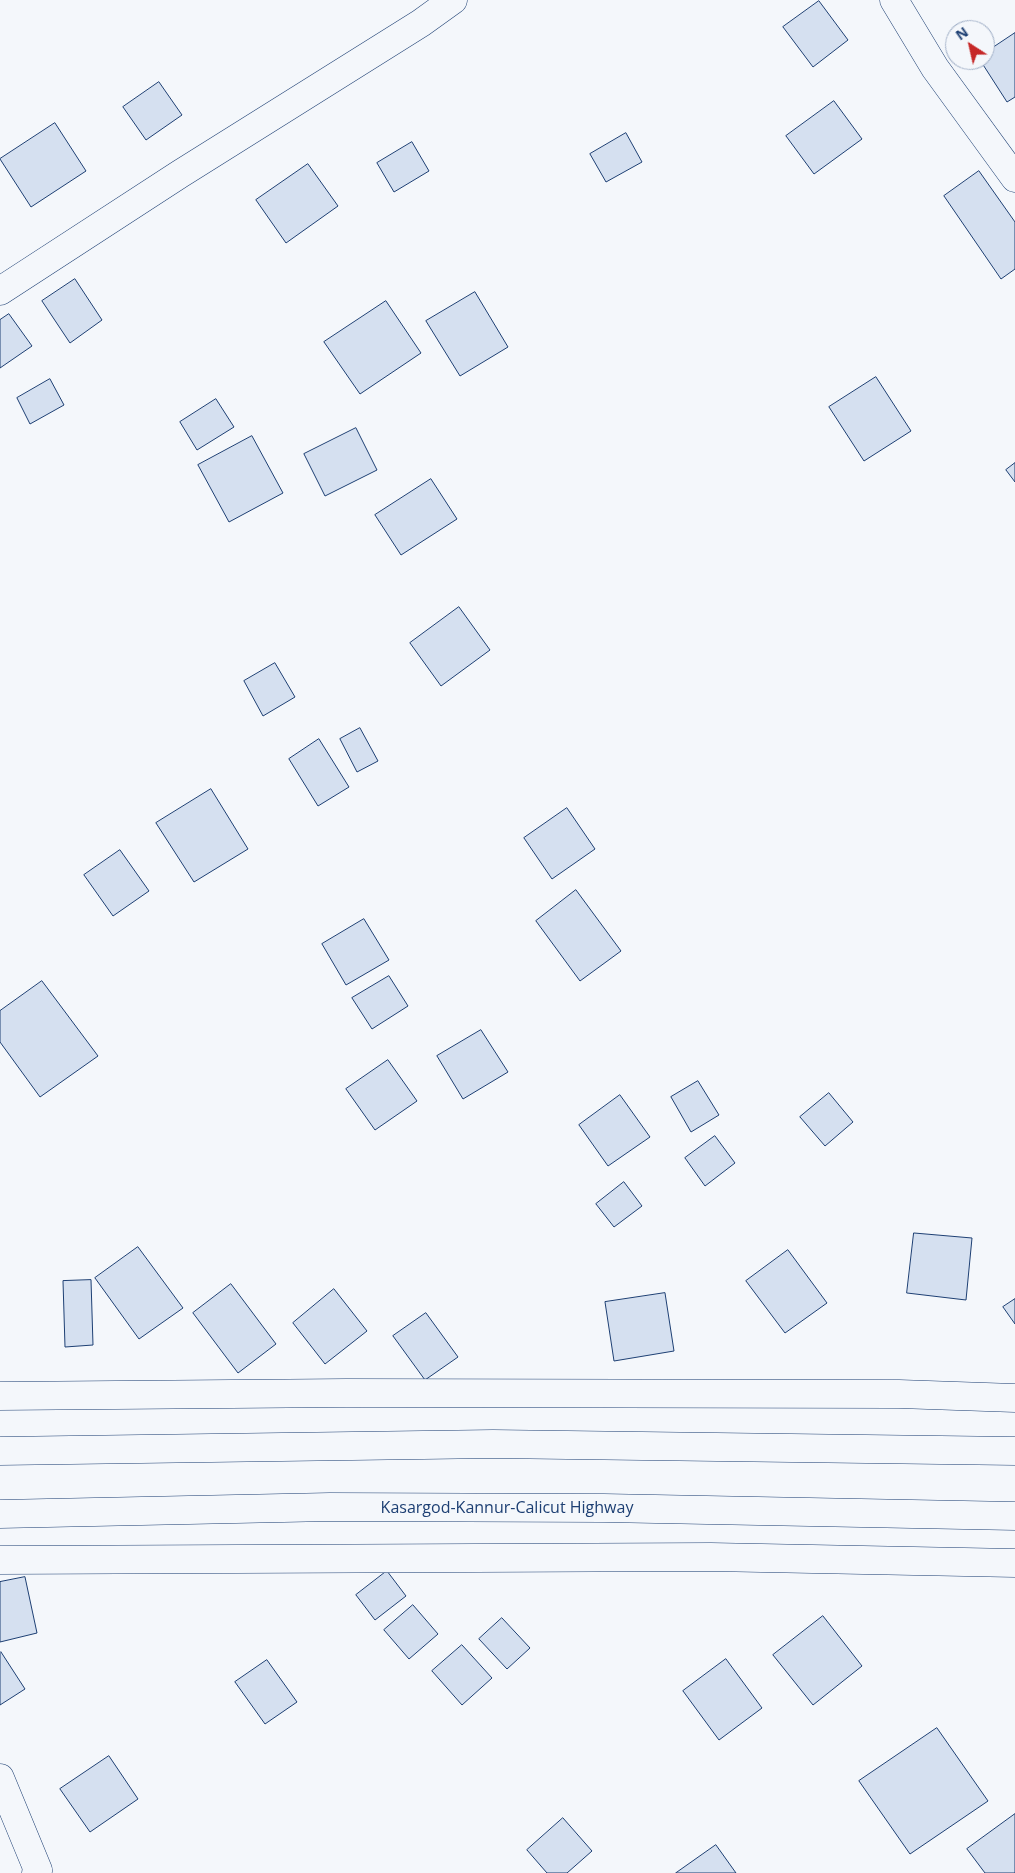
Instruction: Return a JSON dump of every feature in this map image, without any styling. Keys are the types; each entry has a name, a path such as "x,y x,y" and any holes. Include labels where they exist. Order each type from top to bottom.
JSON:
{"main road":[{"path":"0,291 180,174 421,23 453,0"},
{"path":"894,0 935,68 1015,178"},
{"path":"0,1396 396,1393 899,1394 1015,1398"},
{"path":"0,1451 493,1444 1015,1451"},
{"name":"Kasargod-Kannur-Calicut Highway","path":"0,1514 340,1507 604,1508 1015,1516"},
{"path":"0,1560 712,1557 1015,1562"},
{"path":"0,1778 38,1870 36,1873"}],"building":[{"path":"819,1 848,40 813,67 783,27"},
{"path":"1015,33 1015,97 1007,102 986,70 995,70 995,46"},
{"path":"159,82 182,115 146,140 123,107"},
{"path":"834,101 862,139 814,174 786,136"},
{"path":"55,123 86,171 31,207 0,159"},
{"path":"626,133 642,162 606,182 590,154"},
{"path":"412,142 429,171 394,192 377,163"},
{"path":"308,164 338,206 286,243 256,200"},
{"path":"979,171 1015,222 1015,269 1001,279 944,196"},
{"path":"75,279 102,320 70,343 42,301"},
{"path":"475,292 508,347 460,376 426,321"},
{"path":"386,301 421,353 360,394 324,342"},
{"path":"9,314 32,346 0,368 0,320"},
{"path":"876,377 911,431 864,461 829,407"},
{"path":"50,379 64,405 30,424 17,398"},
{"path":"216,399 234,427 197,450 180,422"},
{"path":"356,428 377,470 325,496 304,454"},
{"path":"252,436 283,493 229,522 198,465"},
{"path":"1015,463 1015,482 1006,470"},
{"path":"431,479 457,519 401,555 375,515"},
{"path":"459,607 490,650 441,686 410,643"},
{"path":"275,663 295,697 263,716 244,681"},
{"path":"360,728 378,761 357,772 340,739"},
{"path":"319,739 349,787 318,806 289,759"},
{"path":"211,789 248,849 194,882 156,823"},
{"path":"567,808 595,849 552,879 524,838"},
{"path":"120,850 149,891 113,916 84,875"},
{"path":"576,890 621,951 580,981 536,921"},
{"path":"364,919 389,960 346,985 322,944"},
{"path":"389,976 408,1006 372,1029 352,998"},
{"path":"42,981 98,1056 40,1097 0,1042 0,1011"},
{"path":"481,1030 508,1072 463,1099 437,1056"},
{"path":"388,1060 417,1101 375,1130 346,1089"},
{"path":"698,1081 719,1115 691,1132 671,1097"},
{"path":"829,1093 853,1122 825,1146 800,1117"},
{"path":"620,1095 650,1137 608,1166 579,1125"},
{"path":"715,1136 735,1163 705,1186 685,1158"},
{"path":"624,1182 642,1206 614,1227 596,1204"},
{"path":"914,1233 972,1238 966,1300 907,1293"},
{"path":"138,1247 183,1308 139,1339 95,1278"},
{"path":"788,1250 827,1303 785,1333 746,1281"},
{"path":"91,1280 93,1345 65,1347 63,1281"},
{"path":"231,1284 276,1344 238,1373 193,1313"},
{"path":"334,1289 367,1331 325,1364 293,1323"},
{"path":"665,1293 674,1351 614,1361 605,1302"},
{"path":"1015,1299 1015,1324 1003,1307"},
{"path":"426,1313 458,1357 425,1380 393,1336"},
{"path":"387,1571 406,1596 375,1620 356,1595"},
{"path":"25,1577 37,1633 0,1642 0,1582"},
{"path":"413,1605 438,1634 409,1659 384,1630"},
{"path":"823,1616 862,1666 813,1705 773,1655"},
{"path":"502,1618 530,1648 507,1669 479,1639"},
{"path":"462,1645 492,1678 462,1705 432,1671"},
{"path":"0,1653 25,1689 0,1705"},
{"path":"726,1659 762,1708 719,1740 683,1691"},
{"path":"267,1660 297,1702 265,1724 235,1682"},
{"path":"937,1728 988,1801 910,1854 859,1781"},
{"path":"109,1756 138,1799 90,1832 60,1789"},
{"path":"1015,1814 1015,1873 985,1873 967,1849"},
{"path":"563,1818 592,1851 567,1873 547,1873 527,1850"},
{"path":"716,1845 736,1873 676,1873"}]}
